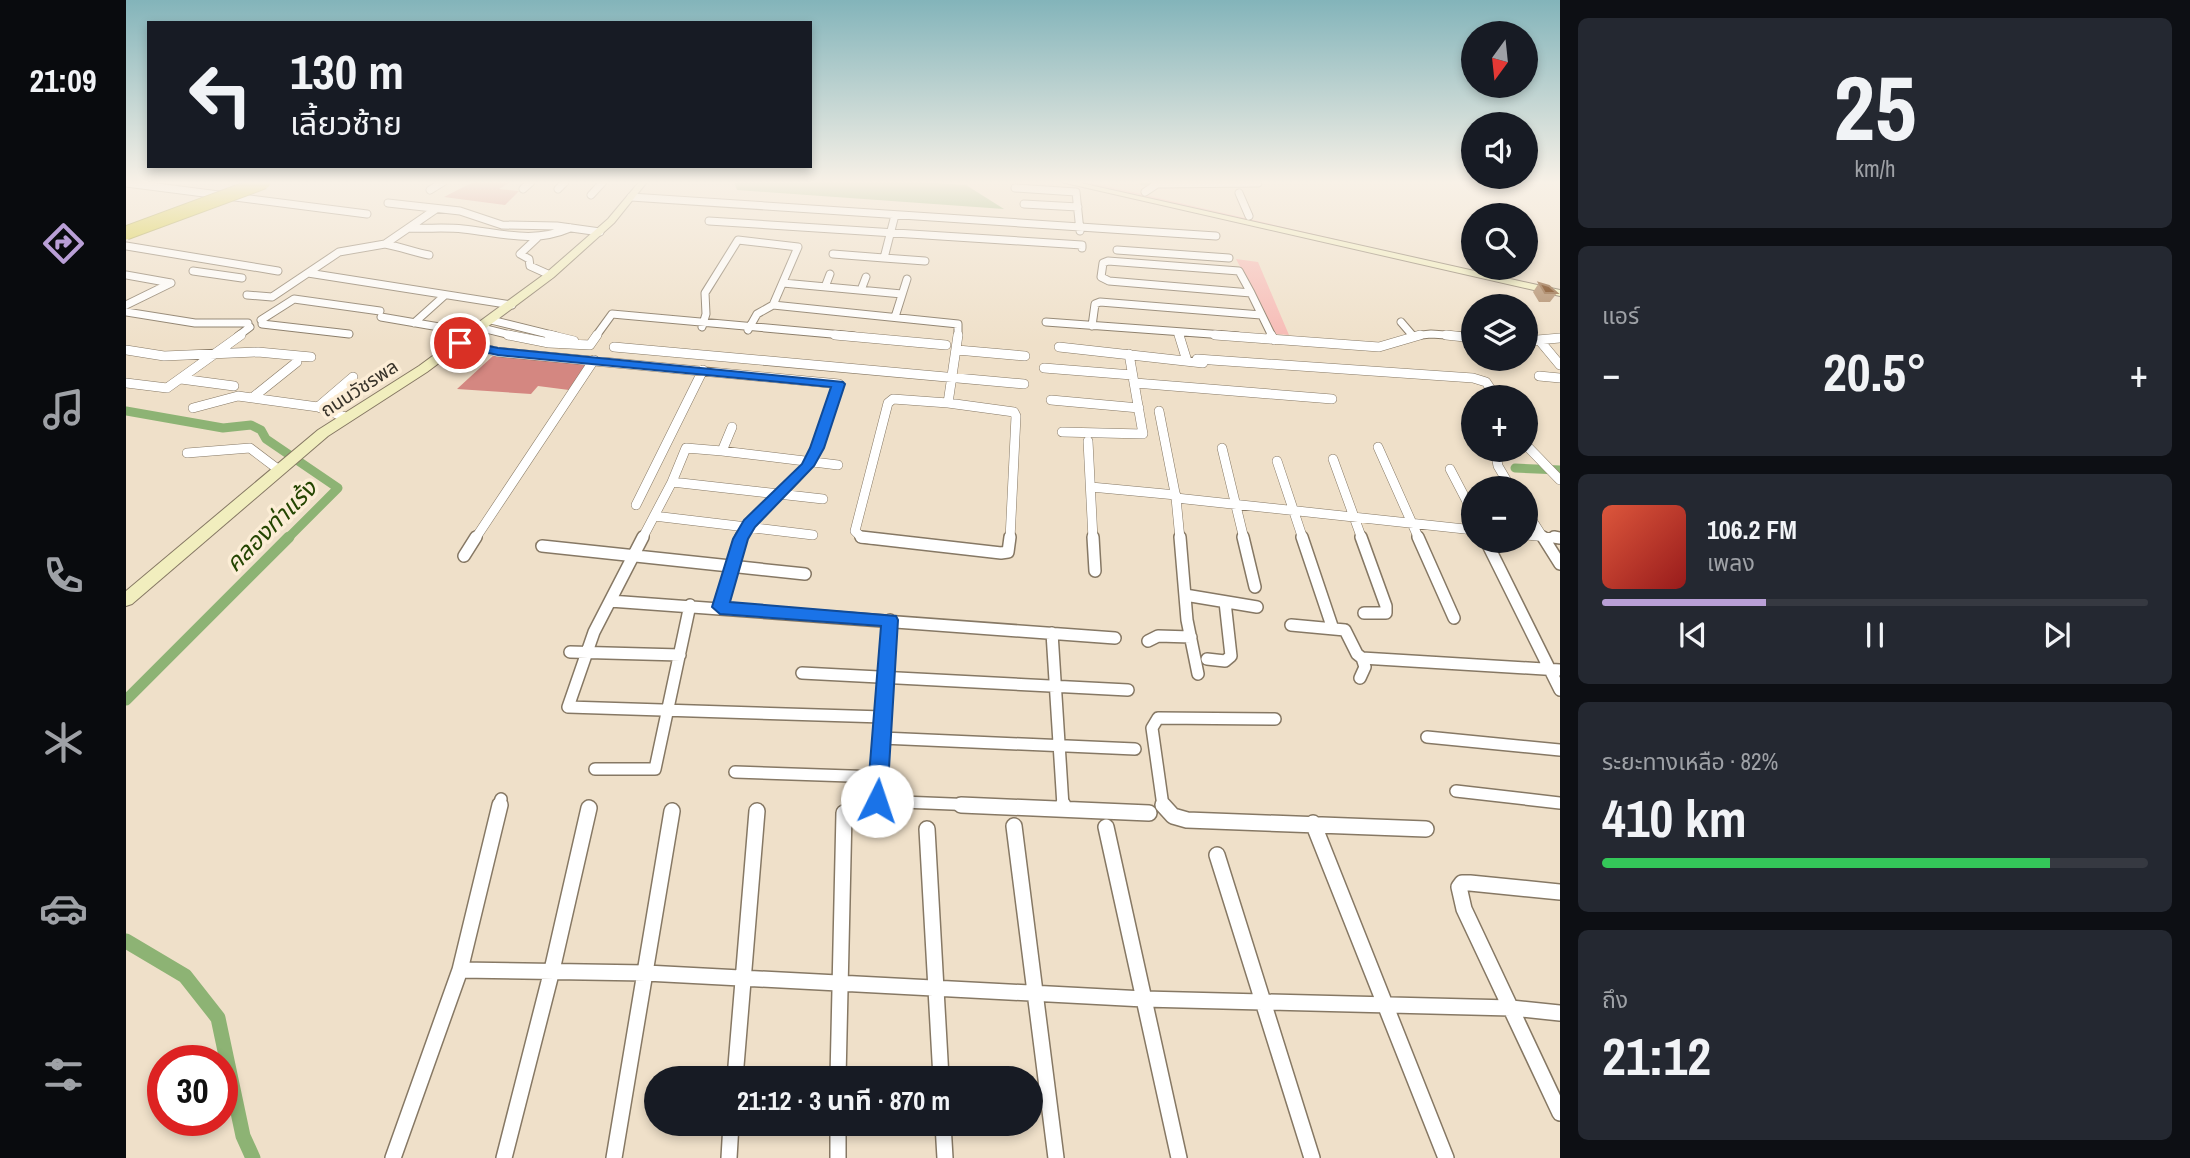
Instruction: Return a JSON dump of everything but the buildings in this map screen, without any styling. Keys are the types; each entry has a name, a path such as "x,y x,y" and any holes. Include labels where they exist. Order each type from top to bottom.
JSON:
{"main road":[{"name":"ถนนวัชรพล","path":"126,600 281,467 345,417 460,343 512,305 595,236"},
{"path":"1298,236 1560,293"},
{"path":"1338,236 1461,264"},
{"path":"1533,280 1560,286"}],"street":[{"path":"385,244 397,236"},
{"path":"496,236 555,236"},
{"path":"884,258 889,236"},
{"path":"920,236 1082,247 1081,236"},
{"path":"1128,236 1131,251"},
{"path":"537,238 520,253 529,259 529,264 535,269 553,272"},
{"path":"704,324 705,293 736,241 798,247 773,305"},
{"path":"247,295 270,298 340,252 385,244 410,248 414,253 429,255"},
{"path":"126,246 278,271"},
{"path":"1117,250 1229,258"},
{"path":"834,254 925,261"},
{"path":"211,260 193,271 242,278"},
{"path":"1251,293 1109,281 1101,277 1103,263 1108,261 1236,270 1241,273 1251,293 1261,315 1274,340"},
{"path":"309,273 512,305"},
{"path":"825,287 830,274"},
{"path":"126,275 171,283 126,305"},
{"path":"861,290 866,277"},
{"path":"895,317 906,279"},
{"path":"783,283 902,294"},
{"path":"414,323 444,296"},
{"path":"261,322 291,299 445,328"},
{"path":"1092,326 1094,304 1100,302 1261,315"},
{"path":"749,328 762,308 773,305 958,324 957,350 948,403"},
{"path":"126,312 195,323 249,325 261,322 349,334"},
{"path":"486,324 554,345 590,345 608,319 704,324 946,345 944,352 845,337"},
{"path":"1046,322 1388,347 1413,336 1461,338"},
{"path":"1401,322 1413,336"},
{"path":"126,383 161,389 218,354 249,325"},
{"path":"1179,333 1187,361"},
{"path":"1540,341 1560,338"},
{"path":"1540,341 1560,365"},
{"path":"460,343 498,352 839,384 810,462 747,527 720,607"},
{"path":"614,347 1024,384"},
{"path":"1059,347 1235,366"},
{"path":"126,350 164,356 274,353 311,358"},
{"path":"957,350 1025,356"},
{"path":"1062,432 1141,435 1144,429 1129,354"},
{"path":"1197,359 1473,378 1487,385"},
{"path":"464,556 594,360"},
{"path":"252,398 297,362"},
{"path":"1044,368 1332,399"},
{"path":"636,505 703,370"},
{"path":"1539,376 1560,378"},
{"path":"290,412 316,407 353,377"},
{"path":"181,379 234,386"},
{"path":"193,408 230,398 252,398 316,407 345,417"},
{"path":"1051,400 1139,408"},
{"path":"890,401 948,403 1008,411 1016,416 1008,552 987,552 857,536 855,531 890,401"},
{"path":"1159,411 1176,497 1185,595 1198,674"},
{"path":"722,451 732,427"},
{"path":"1088,441 1095,571"},
{"path":"1378,447 1454,618"},
{"path":"187,453 250,448 281,467"},
{"path":"1222,448 1255,587"},
{"path":"838,465 686,449 672,482 610,601 587,652 568,707 883,717"},
{"path":"1333,459 1387,606 1386,613 1364,613"},
{"path":"1538,459 1560,480"},
{"path":"1277,461 1333,629"},
{"path":"1450,469 1461,490"},
{"path":"672,482 823,499"},
{"path":"1091,487 1461,529"},
{"path":"654,516 813,535"},
{"path":"1538,529 1560,564"},
{"path":"1538,536 1560,538"},
{"path":"541,546 805,574"},
{"path":"1492,553 1555,669 1560,690"},
{"path":"1185,595 1257,607"},
{"path":"610,601 1115,638"},
{"path":"1208,659 1226,661 1231,656 1225,602"},
{"path":"595,769 655,769 690,606"},
{"path":"890,620 877,801 1149,813"},
{"path":"1291,625 1347,633 1365,667 1360,678"},
{"path":"1052,633 1063,808"},
{"path":"1148,641 1158,636 1191,637"},
{"path":"570,652 680,655"},
{"path":"1362,658 1555,669"},
{"path":"803,673 1128,690"},
{"path":"1275,719 1158,718 1152,728 1163,806 1173,816 1187,820 1426,829"},
{"path":"1427,737 1560,750"},
{"path":"882,738 1135,749"},
{"path":"735,772 879,778"},
{"path":"1456,791 1560,803"},
{"path":"393,1158 460,970 501,799"},
{"path":"504,1158 552,970 589,808"},
{"path":"614,1158 673,811"},
{"path":"736,1066 757,811"},
{"path":"838,1066 844,813"},
{"path":"1313,823 1446,1158"},
{"path":"1014,825 1056,1158"},
{"path":"1106,827 1179,1158"},
{"path":"927,829 940,1066"},
{"path":"1217,855 1312,1158"},
{"path":"1560,892 1470,883 1462,883 1459,887 1464,909 1560,1113"},
{"path":"460,970 646,973 1037,995 1511,1009 1560,1013"},
{"path":"729,1158 731,1136"},
{"path":"838,1136 838,1158"},
{"path":"944,1136 945,1158"}],"shaded area":[{"path":"1315,236 1461,268 1461,269"},
{"path":"1236,259 1258,262 1289,335 1276,334"},
{"path":"494,355 586,364 569,390 538,386 531,394 457,389"}],"waterway":[{"name":"คลองท่าแร้ง","path":"126,411 223,428 251,425 261,430 266,439 338,488 126,700"},
{"path":"1515,468 1560,470"},
{"path":"126,941 185,976 218,1018 243,1136 253,1158"}],"route":[{"path":"460,343 498,352 839,384 817,448 807,466 749,524 740,539 720,607 890,620 877,801"}]}
